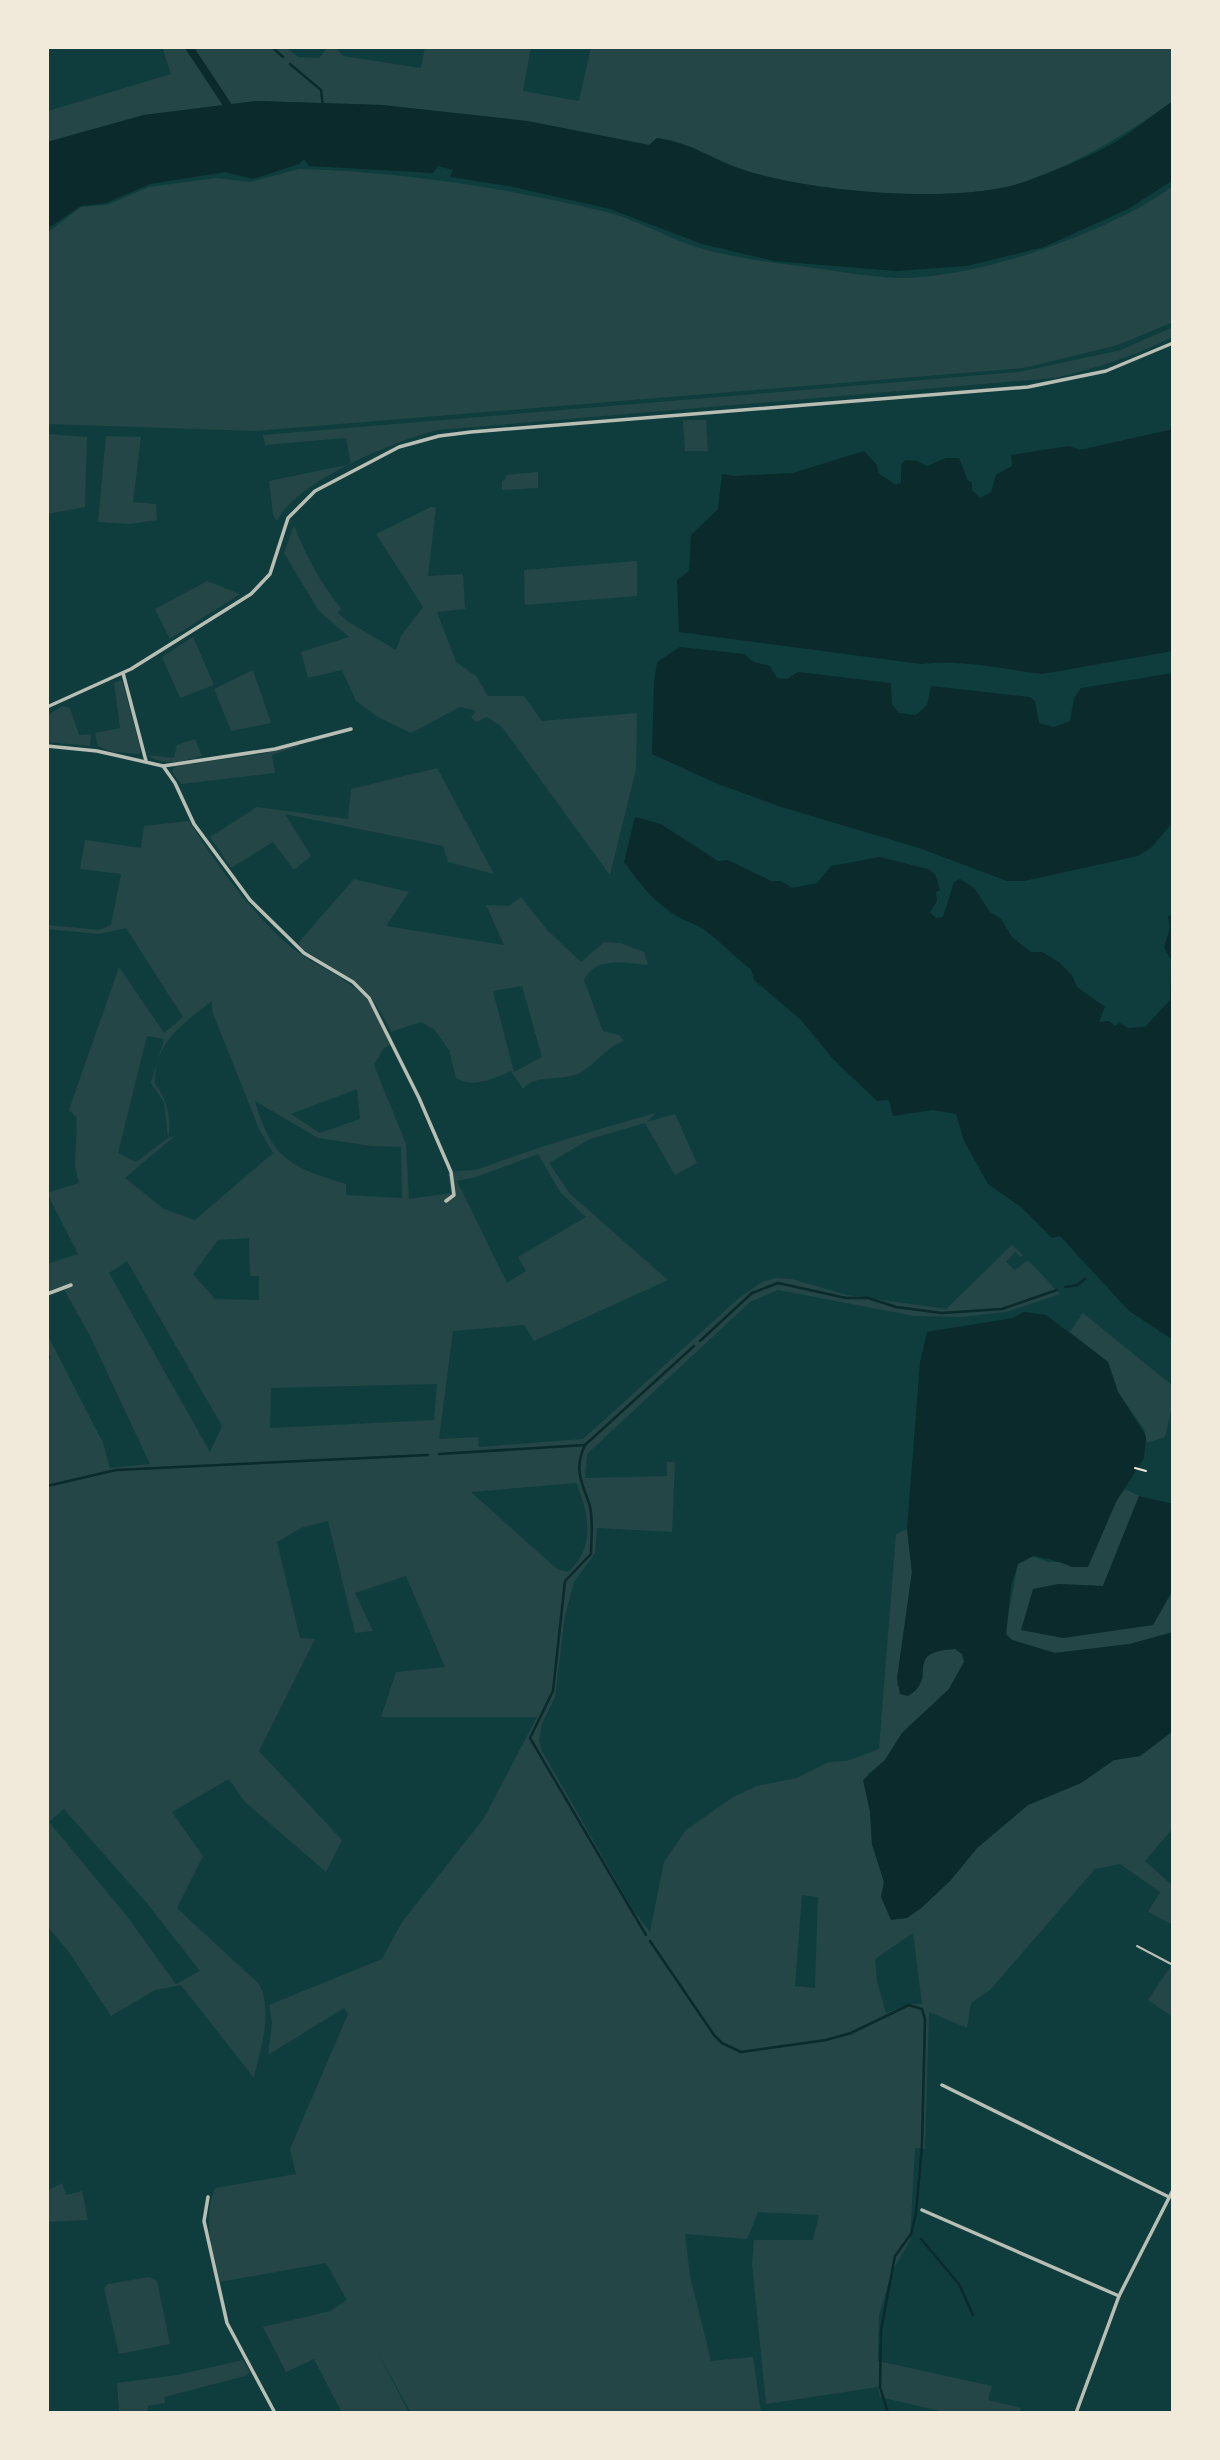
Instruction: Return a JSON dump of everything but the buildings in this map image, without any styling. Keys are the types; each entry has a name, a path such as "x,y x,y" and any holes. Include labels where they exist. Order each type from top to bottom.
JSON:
{"street":[{"path":"47,707 123,673 258,588 270,574 288,519 308,496 374,458 406,445 471,432 1041,385 1115,368 1173,343"},
{"path":"123,673 146,761"},
{"path":"47,746 97,751 163,766 275,749 351,729"},
{"path":"163,766 176,783 194,824 250,900 303,953 357,985 374,1004 451,1172 455,1190 454,1195 446,1201"},
{"path":"47,1294 71,1285"},
{"path":"942,2085 1169,2197"},
{"path":"1076,2413 1119,2296 1173,2190"},
{"path":"208,2196 204,2221 227,2323 275,2413"},
{"path":"922,2210 1119,2296"}],"lane":[{"path":"1137,1946 1173,1965"}],"path":[{"path":"1135,1468 1146,1471"}],"shaded area":[{"path":"162,47 286,47 298,57 319,58 328,47 335,47 343,56 421,68 425,47 531,47 523,91 579,101 591,47 1173,47 1173,101 1120,136 1064,166 1024,182 962,193 883,193 805,184 741,169 692,148 657,138 650,145 527,121 382,105 257,101 144,115 47,142 48,111 171,74"},
{"path":"257,101 382,105 527,121 649,145 657,138 682,144 730,165 770,177 843,189 923,194 996,189 1036,178 1106,147 1173,101 1173,180 1128,209 1044,247 967,266 896,271 774,261 702,244 610,209 509,186 450,177 453,170 438,166 433,173 309,166 304,159 299,164 253,179 225,172 150,184 106,203 81,206 47,229 47,142 144,115"},
{"path":"299,169 414,177 527,195 614,214 684,243 722,254 895,278 927,277 963,271 1040,250 1114,220 1146,204 1173,186 1173,322 1118,345 1024,368 255,431 47,424 47,233 81,207 107,205 149,187 216,178 250,182"},
{"path":"1173,327 1173,337 1158,344 1115,361 1055,378 438,430 351,463 346,438 265,445 263,435 1019,372 1121,350"},
{"path":"683,420 706,420 708,451 685,451"},
{"path":"1173,429 1173,651 1042,674 968,664 921,664 679,632 677,580 689,571 691,535 718,509 722,474 734,476 793,473 864,451 877,465 878,473 896,485 901,482 901,465 905,460 917,461 927,466 946,458 959,458 968,481 972,482 972,490 980,498 991,492 996,475 1012,466 1011,455 1069,446 1080,450"},
{"path":"47,434 87,437 85,507 47,514"},
{"path":"106,436 141,437 133,502 156,504 157,520 130,524 98,522"},
{"path":"349,464 304,492 287,506 277,521 273,515 269,481"},
{"path":"538,472 538,488 502,490 502,481 506,479 506,475"},
{"path":"436,507 428,576 463,574 465,609 437,612 456,662 476,676 488,696 524,696 542,721 637,713 636,769 610,875 502,727 487,717 476,722 471,717 476,711 460,707 411,733 378,717 356,701 342,670 308,678 301,652 349,637 318,610 284,553 294,525 314,569 341,608 338,613 396,650 401,636 423,607 376,534"},
{"path":"637,561 637,596 525,605 524,570"},
{"path":"207,581 240,594 170,639 155,609"},
{"path":"193,637 214,685 180,698 162,657"},
{"path":"680,647 744,654 754,662 770,666 777,678 787,679 798,672 891,683 892,704 899,713 916,715 927,705 931,686 1030,697 1035,701 1039,723 1054,727 1070,721 1074,698 1081,688 1173,673 1173,822 1152,847 1138,856 1024,881 1007,881 919,848 781,807 718,784 652,754 657,662"},
{"path":"253,670 271,723 231,731 214,689"},
{"path":"122,680 140,754 113,752 98,746 95,733 120,728 114,683"},
{"path":"62,706 70,708 79,735 91,734 90,746 47,742 47,716"},
{"path":"195,739 202,756 167,762 148,755 174,758 177,745"},
{"path":"298,744 299,746 272,755 275,773 181,784 172,772 175,766 262,754"},
{"path":"437,768 494,874 448,862 443,846 285,814 311,856 294,870 273,842 231,868 210,837 257,807 348,819 351,789"},
{"path":"635,817 661,824 718,861 728,860 792,888 817,883 831,866 880,857 928,869 935,874 940,890 936,892 937,901 930,912 936,918 943,917 954,882 960,879 974,888 990,912 1001,919 1012,937 1031,952 1042,952 1059,962 1072,975 1077,987 1105,1007 1099,1022 1109,1021 1115,1026 1120,1023 1128,1028 1145,1027 1170,1000 1171,960 1164,947 1170,928 1168,916 1173,915 1173,1340 1129,1311 1060,1236 1052,1238 1021,1207 988,1184 964,1141 956,1114 933,1110 893,1116 889,1100 877,1101 833,1059 801,1020 754,980 751,969 706,931 676,916 652,896 624,862"},
{"path":"189,821 232,883 268,926 302,955 346,981 369,1002 390,1045 384,1048 374,1065 406,1144 409,1199 451,1193 448,1174 451,1172 479,1169 656,1113 647,1122 675,1114 697,1163 675,1175 645,1123 590,1139 549,1163 570,1194 668,1280 534,1341 524,1325 453,1331 439,1439 478,1437 479,1447 583,1439 739,1298 762,1282 776,1278 792,1279 847,1295 946,1309 1012,1245 1023,1255 1020,1257 1015,1252 1006,1262 1015,1270 1028,1260 1060,1294 1006,1312 960,1317 914,1316 778,1290 750,1302 587,1454 585,1478 667,1476 667,1462 675,1462 672,1532 597,1528 595,1553 574,1582 565,1616 555,1697 542,1724 539,1740 542,1751 632,1908 650,1932 664,1862 686,1830 733,1797 757,1786 797,1778 829,1762 847,1761 879,1749 896,1534 907,1529 912,1572 897,1686 923,1679 923,1663 934,1652 955,1649 962,1654 964,1662 949,1689 902,1733 885,1760 868,1774 872,1844 884,1882 881,1897 920,1909 950,1881 977,1848 1028,1805 1081,1783 1114,1760 1140,1756 1173,1731 1173,1828 1145,1861 1173,1886 1173,1925 1148,1912 1160,1892 1120,1864 1095,1869 990,1990 971,2003 967,2028 929,2012 925,2149 915,2148 910,2240 892,2272 879,2315 878,2361 992,2386 988,2400 1021,2408 1019,2413 948,2413 880,2397 878,2387 766,2404 752,2264 754,2240 813,2240 819,2215 758,2212 747,2239 685,2234 690,2276 711,2361 753,2357 761,2413 411,2413 378,2353 409,2413 342,2413 314,2359 286,2372 263,2327 330,2311 347,2300 326,2263 220,2282 209,2223 215,2188 296,2174 290,2149 348,2014 344,2008 268,2055 272,2023 269,2005 382,1959 402,1922 484,1818 537,1717 381,1717 396,1672 445,1667 406,1576 355,1593 373,1631 355,1633 328,1521 301,1528 277,1542 300,1638 315,1639 259,1751 342,1840 326,1872 244,1801 229,1779 172,1812 203,1856 177,1908 259,1984 263,1995 266,2018 254,2078 181,1985 155,1990 111,2016 69,1952 47,1926 47,1360 51,1358 47,1351 47,1334 103,1443 110,1468 150,1464 89,1334 62,1286 47,1291 47,1264 78,1254 47,1193 79,1183 75,1166 77,1118 69,1110 119,967 164,1033 183,1017 126,928 99,934 47,929 47,925 99,930 111,925 121,874 80,869 85,840 141,848 144,826","holes":["212,1001 212,1011 259,1129 273,1153 195,1220 164,1209 125,1178 176,1135 168,1138 165,1102 155,1084 159,1057 181,1026","147,1036 164,1039 151,1083 164,1102 168,1138 136,1162 118,1153","357,1089 360,1119 320,1133 291,1114","255,1101 318,1138 371,1146 401,1147 402,1198 346,1195 346,1184 298,1166 277,1149","538,1154 560,1192 586,1217 518,1257 526,1271 507,1283 457,1181 476,1177","249,1238 250,1276 259,1276 259,1300 215,1299 193,1274 218,1240","127,1261 222,1426 210,1452 109,1273","437,1384 434,1420 270,1428 271,1388","576,1483 587,1518 586,1541 577,1563 568,1572 557,1569 471,1492","64,1809 146,1902 200,1971 176,1984 126,1915 49,1822","802,1895 818,1897 815,1988 795,1986","913,1933 922,2004 909,2004 886,2013 877,1981 875,1959"]},
{"path":"354,879 409,892 386,926 504,945 486,905 509,906 521,897 548,931 581,962 604,942 620,943 644,952 648,965 603,964 589,972 584,980 603,1031 619,1035 624,1041 612,1047 580,1073 542,1079 523,1089 511,1071 477,1082 456,1078 449,1050 435,1030 421,1022 391,1032 373,1000 363,989 300,947 299,942","holes":["522,986 542,1057 514,1072 493,991"]},
{"path":"1024,1312 1046,1315 1108,1362 1118,1392 1146,1436 1144,1458 1116,1502 1088,1567 1071,1567 1033,1556 1018,1564 1011,1586 1006,1635 1012,1640 1055,1653 1130,1644 1173,1632 1173,1731 1140,1756 1114,1760 1081,1783 1028,1805 977,1848 950,1881 920,1909 907,1918 891,1920 881,1897 884,1882 872,1844 870,1812 863,1780 885,1760 902,1733 949,1689 964,1662 962,1654 955,1649 929,1655 925,1660 917,1689 908,1696 900,1694 897,1678 912,1572 907,1529 920,1362 927,1332 1013,1318"},
{"path":"1083,1313 1173,1386 1173,1403 1165,1437 1147,1443 1144,1429 1118,1392 1108,1362 1070,1332"},
{"path":"1125,1489 1139,1496 1103,1586 1058,1584 1125,1628 1152,1625 1173,1590 1173,1632 1130,1644 1055,1653 1012,1640 1005,1632 1018,1564 1032,1556 1048,1562 1064,1562"},
{"path":"1139,1496 1173,1504 1173,1590 1153,1625 1063,1638 1021,1630 1033,1589 1058,1584 1103,1586"},
{"path":"1170,1967 1173,1968 1173,2017 1148,2000"},
{"path":"62,2183 66,2195 82,2191 88,2220 47,2222 47,2191"},
{"path":"149,2277 157,2281 170,2344 119,2354 104,2288 108,2284"},
{"path":"243,2360 250,2372 245,2376 164,2397 165,2403 148,2406 147,2413 119,2413 117,2383 177,2375"}],"waterway":[{"path":"189,47 232,112"},
{"path":"272,47 283,57"},
{"path":"290,64 321,90 323,106"},
{"path":"1065,1287 1077,1285 1085,1279"},
{"path":"700,1341 752,1293 778,1283 846,1298 868,1298 896,1307 942,1313 1002,1309 1057,1290"},
{"path":"646,1935 530,1738 553,1691 565,1581 591,1554 591,1515 579,1468 585,1445 694,1346"},
{"path":"439,1454 585,1445"},
{"path":"47,1486 116,1470 428,1455"},
{"path":"650,1941 714,2035 722,2043 741,2052 826,2040 851,2033 909,2005 922,2009 925,2019 922,2145 916,2213 911,2234 895,2256 881,2330 880,2387 888,2413"},
{"path":"921,2239 959,2284 973,2315"}]}
